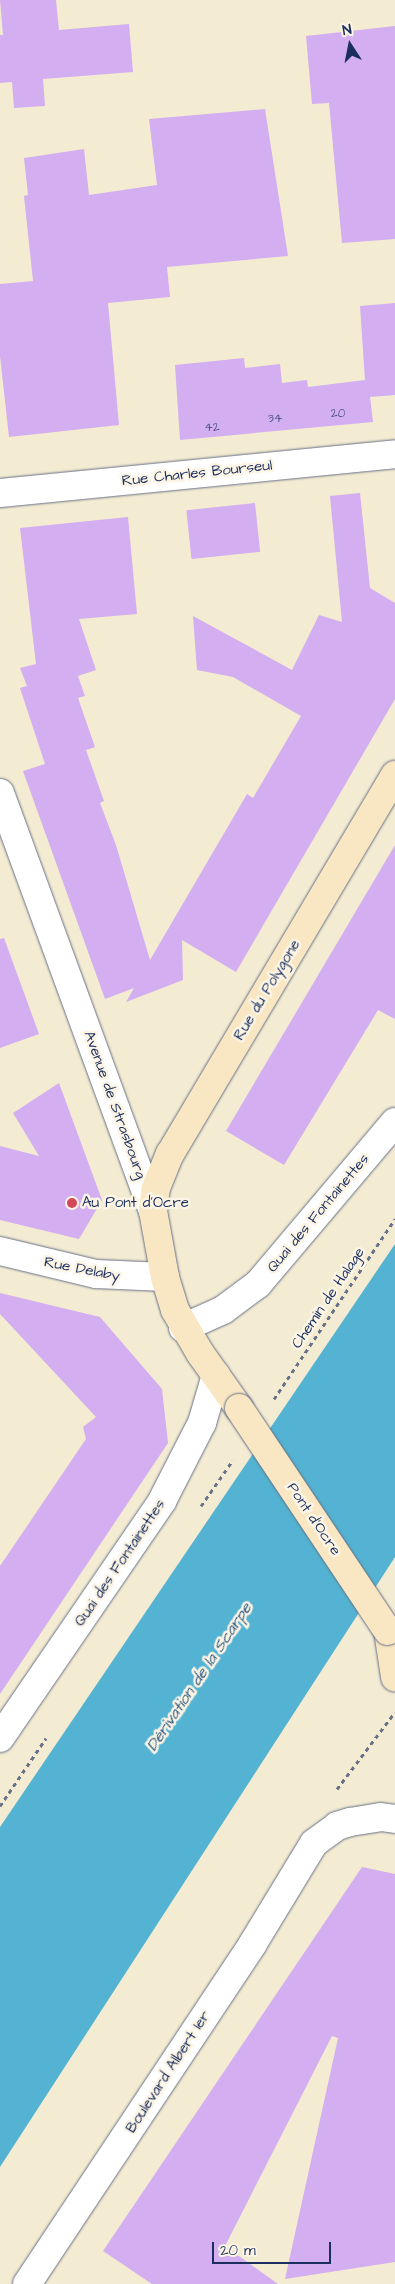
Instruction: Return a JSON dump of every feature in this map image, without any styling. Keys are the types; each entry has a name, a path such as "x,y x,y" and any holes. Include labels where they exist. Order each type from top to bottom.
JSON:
{"street":[{"name":"Rue Charles Bourseul","path":"0,493 395,454"},
{"name":"Rue du Polygone","path":"153,1211 156,1188 170,1154 395,775"},
{"name":"Avenue de Strasbourg","path":"0,794 153,1211 165,1277 175,1310 183,1328 239,1408"},
{"name":"Quai des Fontainettes","path":"183,1328 223,1310 258,1284 395,1122"},
{"name":"Rue Delaby","path":"0,1251 96,1274 165,1277"},
{"name":"Quai des Fontainettes","path":"0,1738 162,1501 202,1423 216,1375"},
{"name":"Pont d'Ocre","path":"239,1408 392,1635"},
{"path":"392,1635 395,1677"},
{"name":"Boulevard Albert 1er","path":"28,2284 252,1945 314,1843 337,1826 381,1817 395,1818"}],"path":[{"name":"Chemin de Halage","path":"280,1390 395,1219"},
{"path":"336,1792 395,1711"}],"water":[{"name":"Dérivation de la Scarpe","path":"395,1244 395,1557 0,2167 0,1827"}],"building":[{"path":"0,0 56,0 59,30 129,24 133,72 43,79 45,106 14,108 12,82 0,83 0,35 3,35"},
{"path":"395,26 395,239 342,243 329,103 312,104 306,36"},
{"path":"265,109 288,256 167,267 170,297 108,303 119,425 9,437 0,356 0,284 33,281 24,196 28,195 24,158 84,149 89,195 157,185 149,119"},
{"path":"395,303 395,395 370,397 373,422 180,440 175,365 244,358 245,368 280,364 282,383 307,380 308,387 365,380 360,306"},
{"path":"360,493 370,588 395,603 395,699 236,972 182,940 183,980 126,1002 134,988 105,999 23,771 45,764 20,688 27,686 20,668 36,664 20,528 128,517 137,614 79,619 96,670 78,676 85,696 78,698 95,747 86,750 104,801 100,803 116,845 150,960 247,794 253,798 301,716 233,677 197,670 193,616 292,670 319,615 342,622 330,496"},
{"path":"255,503 260,552 191,559 186,510"},
{"path":"395,845 395,1019 378,1010 284,1165 226,1131"},
{"path":"4,938 39,1034 0,1048 0,939"},
{"path":"59,1083 102,1200 79,1239 0,1220 0,1146 39,1156 13,1113"},
{"path":"0,1293 100,1317 162,1389 168,1443 0,1694 0,1566 86,1439 83,1427 96,1417 0,1314"},
{"path":"362,1867 395,1874 395,2262 285,2279 338,2038 332,2036 225,2246 278,2284 152,2284 103,2251"}],"place":[{"name":"Au Pont d'Ocre","path":"72,1203"}]}
